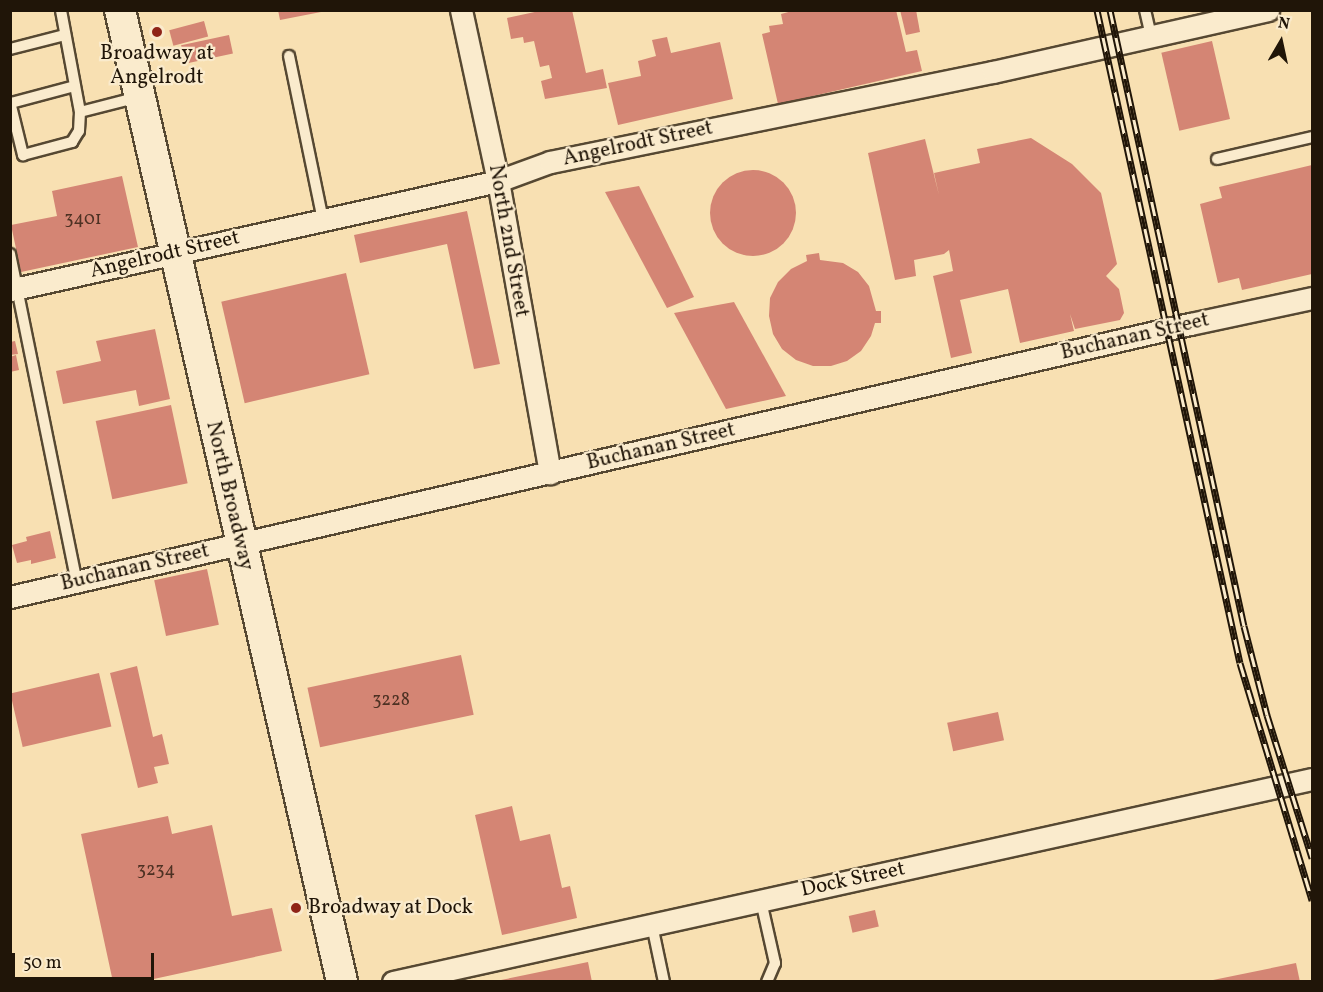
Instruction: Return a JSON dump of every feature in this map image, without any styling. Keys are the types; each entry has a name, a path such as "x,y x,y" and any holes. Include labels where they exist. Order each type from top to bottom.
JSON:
{"main road":[{"name":"North Broadway","path":"120,10 240,544 342,981"}],"street":[{"name":"North 2nd Street","path":"461,10 498,181 550,473"},
{"name":"Angelrodt Street","path":"14,289 498,181 550,162 1268,10"},
{"name":"Buchanan Street","path":"10,597 1190,324 1312,298"},
{"name":"Dock Street","path":"393,981 1312,779"}],"lane":[{"path":"61,10 80,112 79,131 72,142 23,155 11,102 75,86"},
{"path":"1145,10 1151,36"},
{"path":"10,49 65,35"},
{"path":"289,57 323,220"},
{"path":"80,112 139,97"},
{"path":"1217,159 1312,136"},
{"path":"10,254 14,289 77,582"},
{"path":"761,901 775,963 767,981"},
{"path":"652,925 664,981"}],"building":[{"path":"278,10 321,10 321,12 280,20"},
{"path":"544,10 572,10 586,73 603,69 607,88 545,99 541,81 552,78 549,65 540,67 534,41 524,43 523,37 511,39 507,18"},
{"path":"796,10 896,10 906,52 917,50 922,71 778,104 762,34 770,32 769,26 783,24 781,14"},
{"path":"900,10 916,10 920,32 906,35"},
{"path":"204,21 208,36 173,46 169,30"},
{"path":"229,35 233,54 185,64 181,45"},
{"path":"667,37 671,53 720,42 733,99 618,125 608,83 641,76 638,61 656,56 652,40"},
{"path":"1212,41 1230,119 1179,131 1161,53"},
{"path":"1031,138 1072,164 1101,193 1117,264 1106,276 1119,289 1124,313 1120,320 1075,329 1070,314 1074,331 1020,343 1008,289 960,300 972,353 951,358 933,276 953,271 949,250 944,254 914,260 916,276 895,280 868,153 925,139 939,195 934,173 980,163 977,149"},
{"path":"1312,165 1312,274 1242,290 1239,278 1218,283 1200,204 1222,198 1219,187"},
{"path":"753,170 769,174 783,183 792,197 796,213 792,229 783,243 769,252 753,256 737,252 723,243 714,229 710,213 714,197 723,183 737,174"},
{"path":"122,176 138,247 21,272 11,225 57,216 52,191"},
{"path":"639,186 694,297 667,308 605,192"},
{"path":"467,211 500,364 474,369 447,244 360,263 354,235"},
{"path":"819,253 820,260 843,263 858,272 869,286 876,311 881,311 881,323 875,323 871,336 861,351 847,361 831,366 813,366 796,360 782,349 773,334 769,316 770,298 778,282 791,269 807,261 806,255"},
{"path":"346,273 369,374 245,403 221,302"},
{"path":"734,302 786,396 726,409 674,313"},
{"path":"155,329 170,399 139,406 136,390 63,404 56,371 101,361 96,341"},
{"path":"15,341 18,354 10,355 10,342"},
{"path":"16,355 19,370 10,372 10,357"},
{"path":"171,405 188,483 112,499 96,421"},
{"path":"50,531 56,558 31,564 31,560 17,563 12,545 27,541 26,537"},
{"path":"207,569 219,625 166,636 154,580"},
{"path":"461,655 474,715 320,747 307,688"},
{"path":"137,666 153,737 162,734 169,764 154,767 158,783 138,788 110,673"},
{"path":"99,673 111,727 23,747 10,693"},
{"path":"998,712 1004,740 953,751 947,723"},
{"path":"512,806 520,841 550,834 562,888 570,886 577,918 502,935 475,815"},
{"path":"168,816 172,834 212,825 232,916 272,908 282,951 140,982 113,982 81,834"},
{"path":"875,910 879,927 853,933 849,916"},
{"path":"588,962 592,982 501,982 501,980"},
{"path":"1296,963 1300,982 1213,982 1213,980"}],"railway":[{"path":"1097,10 1240,663 1312,900"},
{"path":"1110,10 1244,626 1267,715 1312,858"}],"place":[{"name":"Broadway at Angelrodt","path":"157,32"},
{"name":"Broadway at Dock","path":"296,908"}]}
